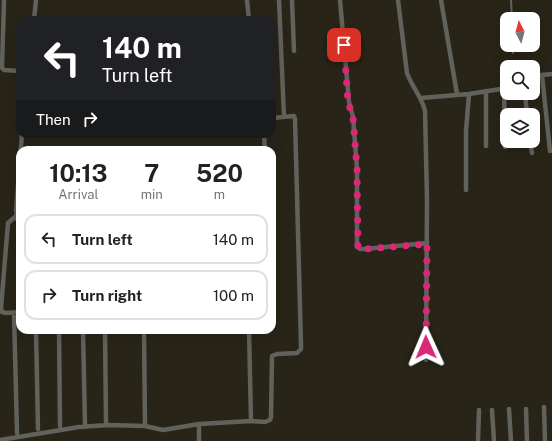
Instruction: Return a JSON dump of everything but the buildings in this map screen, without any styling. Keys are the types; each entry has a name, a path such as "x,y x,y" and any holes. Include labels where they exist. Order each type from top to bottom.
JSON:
{"street":[{"path":"4,0 2,68 4,70 16,71"},
{"path":"34,16 36,0"},
{"path":"248,0 249,16"},
{"path":"279,0 284,117"},
{"path":"292,0 294,52"},
{"path":"340,0 348,102 353,117 357,169 358,247 360,249 365,249 427,244"},
{"path":"398,0 407,74 421,98 425,111 427,244 426,360"},
{"path":"441,0 457,94"},
{"path":"550,151 542,75 552,74"},
{"path":"421,98 469,94 500,89"},
{"path":"486,91 486,146"},
{"path":"466,190 466,131 469,94"},
{"path":"0,440 79,427 115,425 145,426 163,430 199,424 268,421 271,417 272,356 277,354 297,353 301,349 295,119 294,116 276,118"},
{"path":"531,148 532,153"},
{"path":"16,216 8,223 1,308 2,312 14,312 17,433"},
{"path":"36,334 38,429"},
{"path":"59,334 60,426"},
{"path":"83,334 85,425"},
{"path":"105,334 106,422"},
{"path":"144,334 145,426"},
{"path":"249,334 251,421"},
{"path":"544,407 545,441"},
{"path":"509,409 511,441"},
{"path":"526,409 527,441"},
{"path":"478,441 479,410"},
{"path":"492,410 494,441"},
{"path":"199,424 199,441"}],"lane":[{"path":"511,0 512,12"}],"route":[{"path":"344,45 348,102 353,117 357,169 358,248 365,249 410,244 427,244 426,347"}]}
